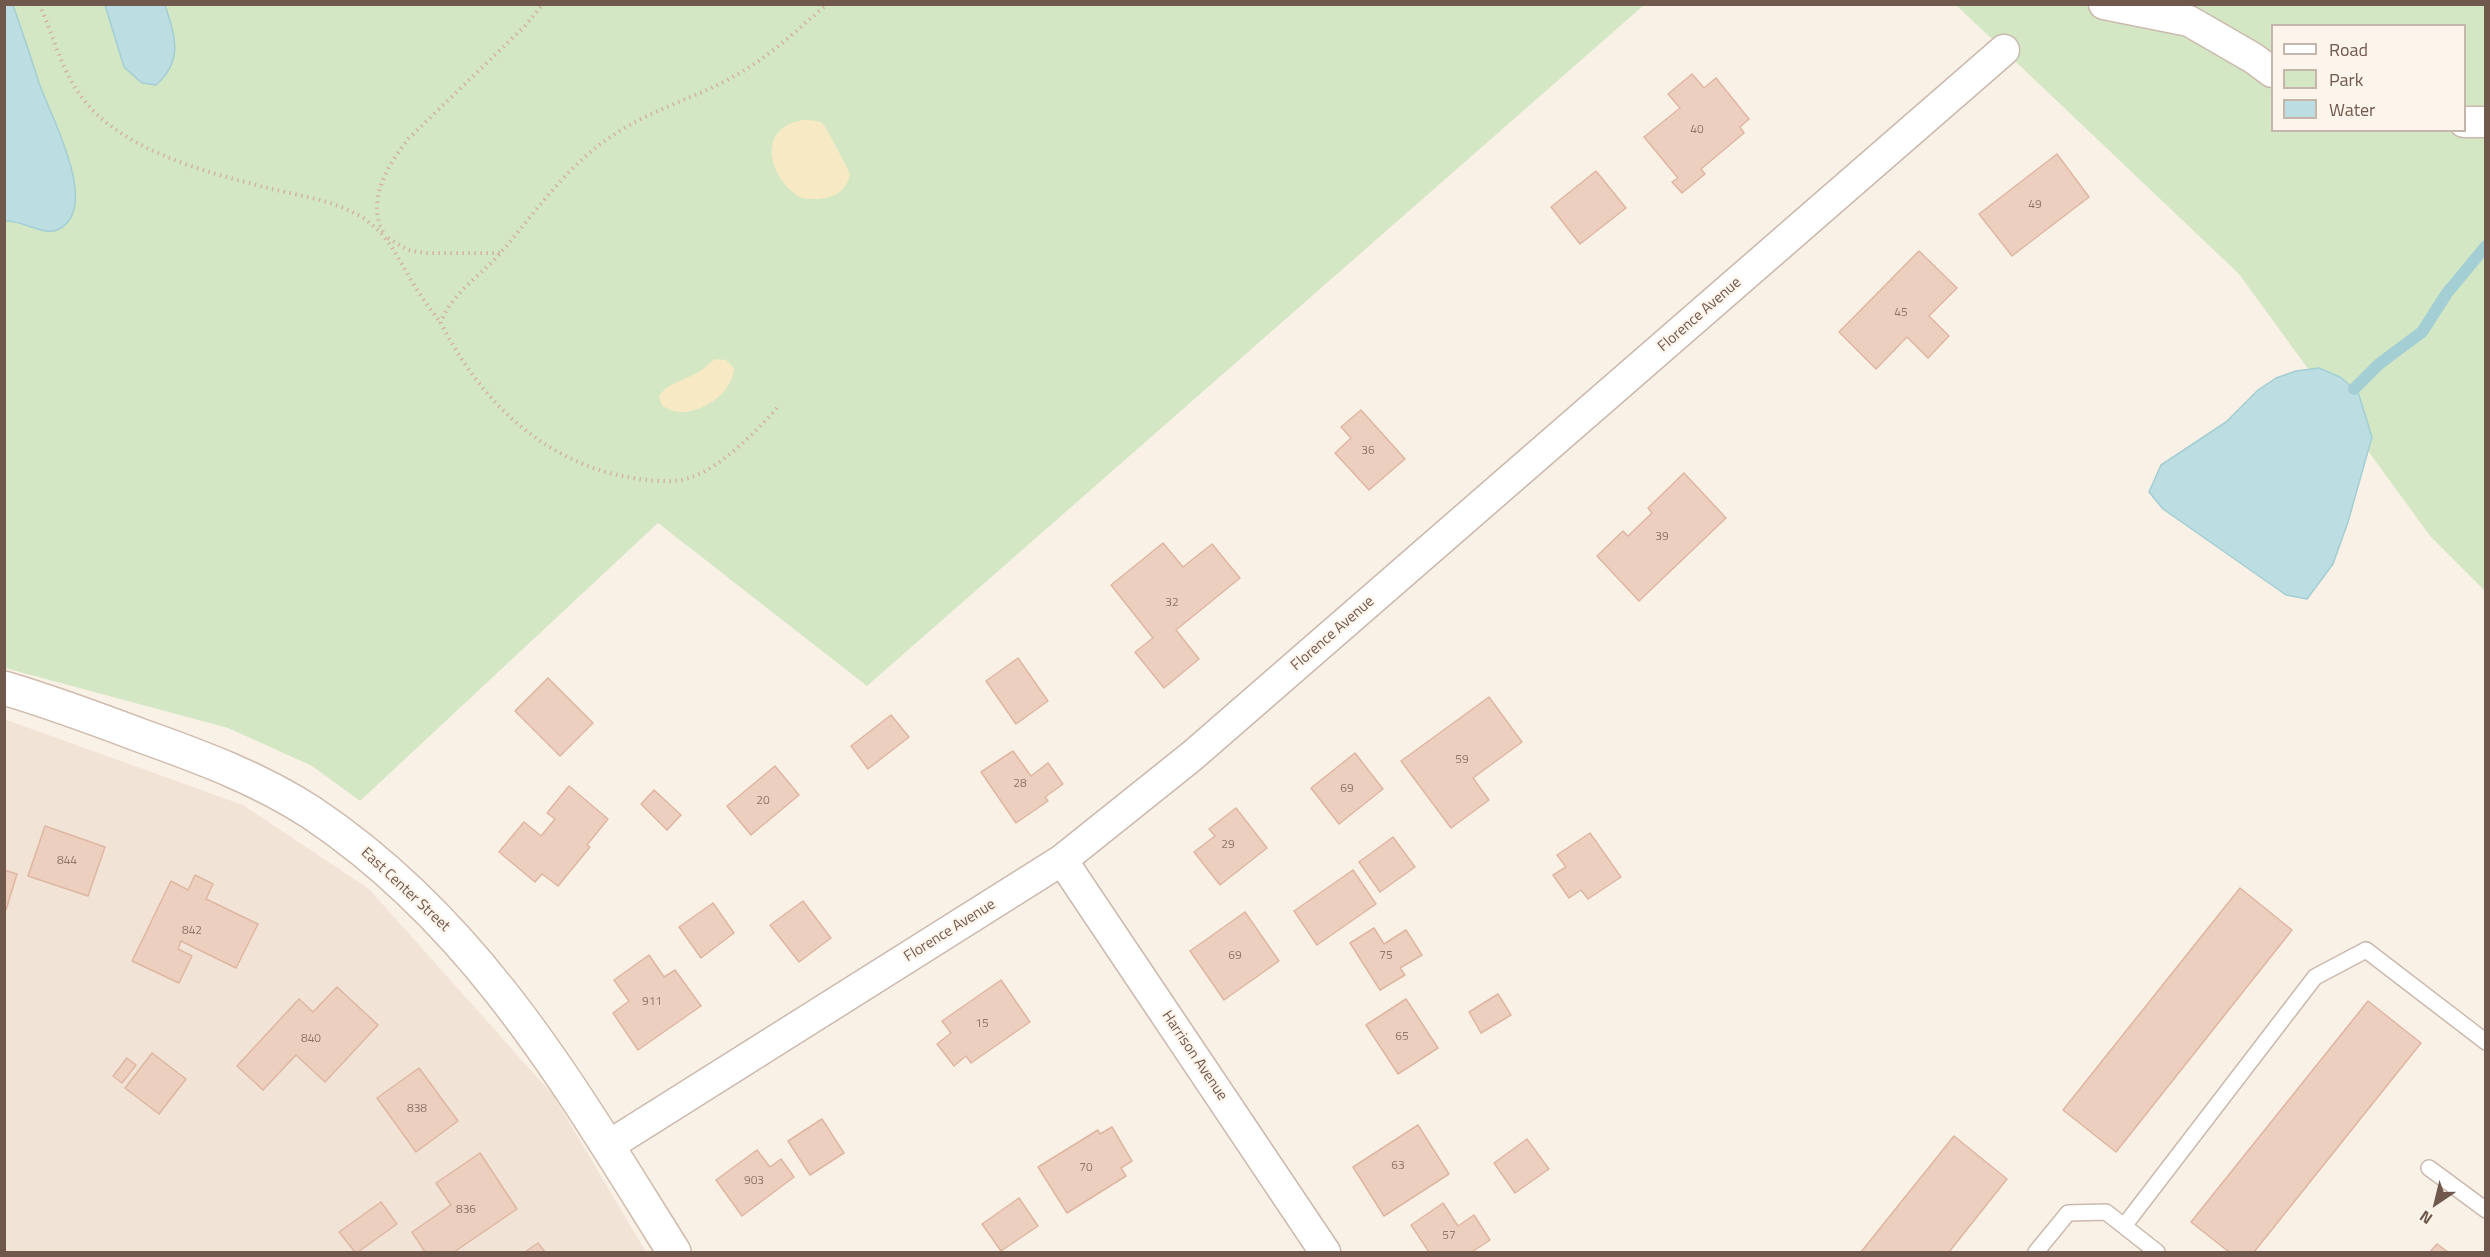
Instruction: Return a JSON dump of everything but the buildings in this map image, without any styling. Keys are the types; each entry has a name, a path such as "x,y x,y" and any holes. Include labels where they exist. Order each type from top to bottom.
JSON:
{"main road":[{"name":"East Center Street","path":"4,688 195,755 243,775 310,812 376,860 436,917 484,969 533,1032 674,1252"}],"street":[{"path":"2104,4 2189,21 2253,58 2271,71"},
{"name":"Florence Avenue","path":"608,1146 1062,860 1201,749 2004,50"},
{"path":"2466,122 2486,122"},
{"name":"Harrison Avenue","path":"1062,860 1325,1252"}],"lane":[{"path":"2124,1226 2315,977 2366,950 2486,1042"},
{"path":"2429,1168 2486,1210"},
{"path":"2036,1252 2068,1213 2106,1212 2157,1252"}],"path":[{"path":"39,4 59,57 74,86 100,117 132,141 207,172 333,203 362,218 408,250 425,253 500,253"},
{"path":"543,4 525,26 410,138 396,155 386,171 379,191 378,223 414,285 462,358 502,411 560,454 590,468 618,476 672,482 693,477 736,449 777,408"},
{"path":"441,323 443,314 500,253 575,164 614,134 656,110 730,79 768,54 827,4"}],"shaded area":[{"path":"4,719 243,805 369,889 553,1095 646,1252 5,1252"}],"green space":[{"path":"4,5 1644,5 867,686 658,523 360,801 312,766 228,728 5,668"},
{"path":"1956,5 2485,5 2485,591 2430,536 2239,274"}],"sand":[{"path":"803,120 822,123 850,174 844,188 832,196 817,199 801,198 790,190 775,168 772,155 773,143 778,133 788,125"},
{"path":"715,359 726,360 734,368 732,379 717,398 695,410 683,412 662,405 659,397 665,389 698,373"}],"water":[{"path":"4,5 13,5 39,83 69,161 74,183 75,203 70,219 57,230 39,230 5,221"},
{"path":"105,5 165,5 174,37 174,57 165,76 156,85 142,83 124,67"},
{"path":"2319,368 2340,377 2358,392 2372,437 2348,522 2333,564 2307,599 2286,595 2163,509 2149,492 2161,465 2226,422 2258,390 2276,378 2296,371"}],"waterway":[{"path":"2354,389 2379,364 2422,332 2447,293 2486,246"}]}
